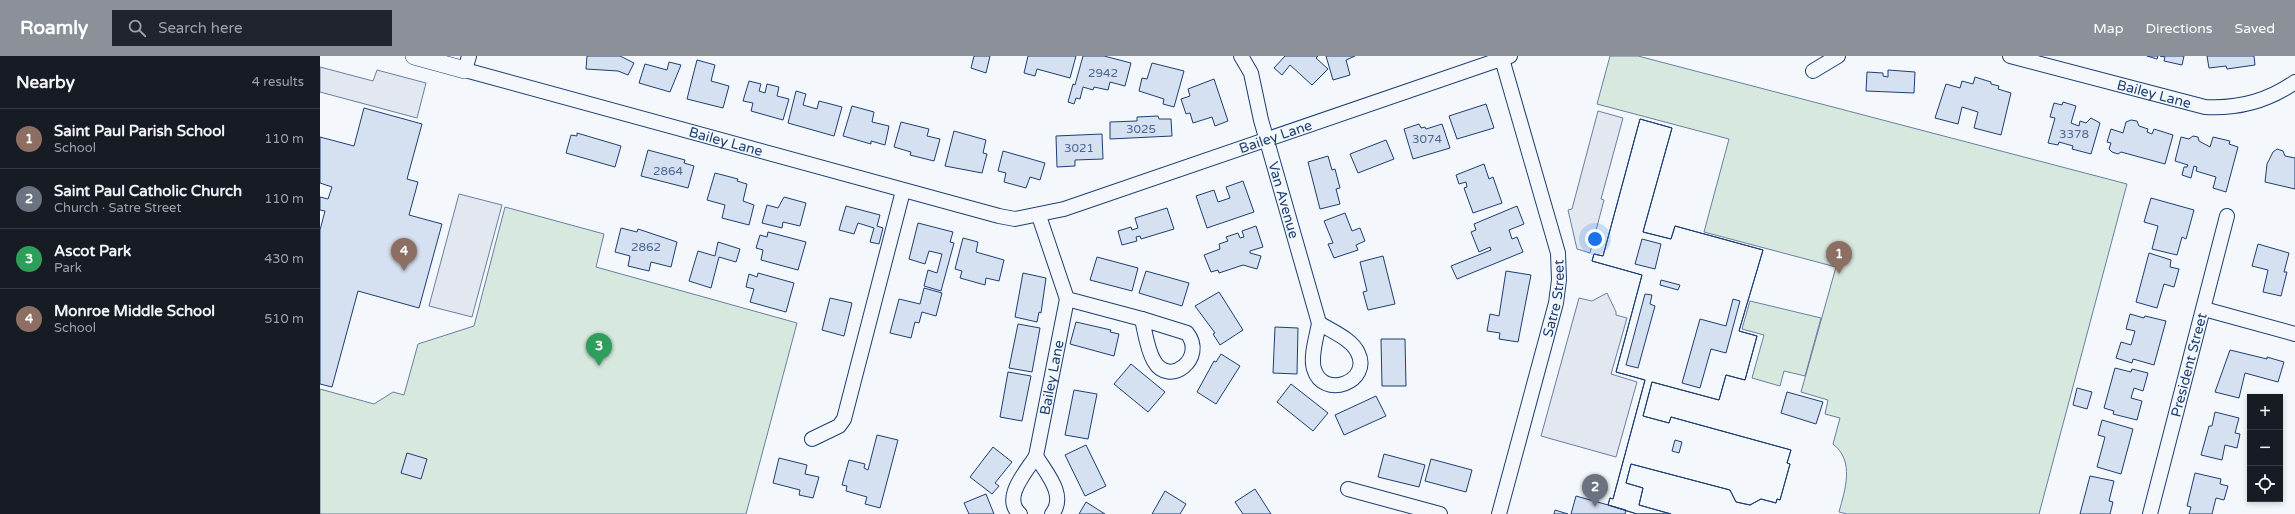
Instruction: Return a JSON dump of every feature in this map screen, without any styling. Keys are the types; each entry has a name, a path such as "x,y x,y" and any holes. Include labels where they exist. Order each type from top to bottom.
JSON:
{"street":[{"name":"Bailey Lane","path":"414,56 467,63 904,191 1015,219 1039,216 1267,140 1506,57"},
{"name":"Van Avenue","path":"1241,56 1251,73 1267,140 1319,323"},
{"path":"1812,71 1838,56"},
{"name":"Bailey Lane","path":"2010,56 2028,58 2205,107 2229,107 2253,103 2272,96 2295,82"},
{"name":"Satre Street","path":"1499,514 1550,326 1560,280 1557,250 1506,57"},
{"path":"812,439 839,426 844,419 904,191"},
{"name":"Bailey Lane","path":"1036,456 1067,299 1039,216"},
{"name":"President Street","path":"2150,514 2227,216"},
{"path":"1067,299 1142,319"},
{"path":"2204,309 2295,334"},
{"path":"1020,514 1013,505 1013,496 1017,486 1036,456 1058,494 1057,507 1052,514"},
{"path":"1348,489 1440,514"}],"shaded area":[{"path":"1610,56 1638,56 2127,184 2039,514 1847,514 1839,512 1846,485 1846,467 1840,451 1833,444 1840,418 1825,414 1828,400 1801,392 1836,267 1704,232 1729,139 1597,104"},
{"path":"320,67 373,81 377,70 426,83 417,118 320,92"},
{"path":"1598,111 1623,118 1601,199 1604,200 1590,253 1577,249 1568,210 1572,209"},
{"path":"459,194 502,205 472,317 429,306"},
{"path":"505,207 604,234 596,267 797,323 746,514 320,514 320,389 374,404 393,392 404,395 418,344 474,326"},
{"path":"1607,293 1616,315 1627,318 1611,374 1637,382 1616,457 1541,436 1579,298 1592,301"},
{"path":"1750,301 1821,318 1805,376 1784,371 1780,386 1752,378 1764,335 1742,329"}],"building":[{"path":"587,56 620,56 634,63 628,75 618,71 586,69"},
{"path":"974,56 990,56 986,73 971,68"},
{"path":"1028,56 1076,56 1070,78 1037,69 1035,76 1024,73"},
{"path":"1083,56 1104,56 1131,63 1125,86 1110,82 1108,90 1094,87 1093,90 1083,87 1080,99 1076,98 1074,104 1068,102 1073,84 1075,85"},
{"path":"1285,56 1318,56 1316,58 1328,69 1312,85 1290,65 1282,75 1274,68"},
{"path":"1326,56 1355,56 1346,60 1350,75 1333,80"},
{"path":"2147,56 2158,56 2157,59"},
{"path":"2160,56 2184,56 2182,65 2164,61 2165,57"},
{"path":"2207,56 2254,56 2255,65 2227,69 2226,66 2209,68"},
{"path":"697,60 715,65 711,81 729,86 723,108 687,99"},
{"path":"669,62 681,65 670,92 639,83 645,64 667,70"},
{"path":"1152,63 1184,71 1174,107 1163,104 1164,99 1139,91 1142,78 1147,79"},
{"path":"1888,70 1915,72 1914,93 1866,91 1867,72 1883,73 1883,76 1888,77"},
{"path":"1975,77 1991,82 1991,84 1999,86 1998,89 2011,93 2001,135 1974,128 1978,112 1962,107 1958,124 1935,118 1946,84 1960,88 1962,81 1973,84"},
{"path":"1214,79 1228,121 1215,126 1212,117 1193,123 1190,113 1186,114 1181,99 1190,96 1188,89"},
{"path":"749,81 761,84 759,91 765,93 767,84 779,87 777,96 789,99 783,120 751,111 753,103 743,101"},
{"path":"796,91 806,94 803,105 817,109 819,101 842,107 834,136 788,123"},
{"path":"2063,102 2076,106 2071,123 2079,126 2080,121 2086,123 2091,118 2100,123 2091,154 2072,149 2073,146 2059,142 2058,145 2048,143 2055,118 2050,117 2054,103 2062,105"},
{"path":"1486,104 1494,128 1457,139 1449,116"},
{"path":"852,106 874,112 872,122 889,126 885,145 871,141 871,144 843,136"},
{"path":"364,108 422,124 407,179 418,182 409,215 442,224 419,308 358,291 332,387 320,384 320,230 325,211 320,210 320,197 328,199 332,187 320,183 320,137 354,146"},
{"path":"1158,116 1159,119 1171,119 1172,136 1110,139 1110,122 1137,121 1137,117"},
{"path":"1640,119 1672,128 1643,232 1671,239 1675,226 1763,250 1739,331 1757,336 1745,380 1726,375 1719,400 1652,382 1643,416 1669,423 1671,417 1791,450 1787,463 1790,464 1780,500 1777,499 1776,503 1761,499 1750,505 1736,502 1730,490 1631,464 1626,483 1643,488 1639,505 1671,514 1637,514 1608,505 1610,498 1613,499 1645,380 1616,372 1642,275 1592,261 1594,254 1603,256","holes":["1642,239 1661,244 1655,269 1635,264","1661,280 1680,285 1678,290 1660,285","1645,294 1652,295 1650,304 1655,306 1638,368 1626,365","1733,299 1740,301 1726,353 1711,349 1700,388 1682,383 1700,319 1726,326","1675,440 1682,442 1679,453 1672,451"]},
{"path":"1640,119 1672,128 1643,232 1671,239 1675,226 1763,250 1739,331 1757,336 1745,380 1726,375 1719,400 1652,382 1643,416 1669,423 1671,417 1791,450 1787,463 1790,464 1780,500 1777,499 1776,503 1761,499 1750,505 1736,502 1730,490 1631,464 1626,483 1643,488 1639,505 1671,514 1637,514 1608,505 1610,498 1613,499 1645,380 1616,372 1642,275 1592,261 1594,254 1603,256"},
{"path":"2131,120 2137,121 2139,126 2148,129 2147,132 2152,134 2154,129 2173,135 2165,164 2121,152 2118,154 2109,149 2111,143 2107,142 2111,129 2123,133 2126,122"},
{"path":"901,122 929,129 927,136 940,139 934,161 910,155 911,152 894,147"},
{"path":"1419,124 1421,128 1425,127 1426,129 1442,124 1450,148 1413,159 1404,129"},
{"path":"954,131 986,140 983,153 987,154 982,173 945,166"},
{"path":"577,133 621,146 615,167 566,153 571,135 577,136"},
{"path":"1102,134 1103,159 1075,160 1075,166 1057,167 1056,136"},
{"path":"2193,136 2198,137 2199,141 2210,147 2213,137 2230,141 2229,144 2238,147 2226,192 2213,188 2216,177 2196,171 2197,167 2194,166 2191,178 2182,175 2184,167 2187,167 2188,165 2175,161 2181,137 2189,139"},
{"path":"1386,140 1394,159 1358,173 1350,154"},
{"path":"2277,149 2283,151 2285,156 2295,158 2295,189 2265,182 2267,164 2273,152"},
{"path":"648,150 685,160 684,163 694,166 688,188 641,176"},
{"path":"1003,151 1045,163 1040,180 1030,177 1026,188 1004,182 1006,173 998,171"},
{"path":"1328,156 1332,170 1335,169 1340,188 1336,189 1340,204 1320,209 1308,162"},
{"path":"1484,164 1489,179 1493,177 1502,203 1473,213 1464,188 1467,187 1466,182 1459,184 1456,175"},
{"path":"715,173 738,179 737,181 747,184 743,201 754,205 749,225 722,218 725,205 707,200"},
{"path":"1243,181 1254,212 1207,228 1196,196 1214,190 1218,202 1230,198 1226,187"},
{"path":"784,197 806,203 800,226 783,222 782,228 762,223 767,205 778,208"},
{"path":"2151,198 2194,210 2186,239 2182,237 2177,255 2152,249 2158,226 2144,222"},
{"path":"846,206 880,215 877,226 883,228 879,244 870,242 874,228 858,223 854,234 839,230"},
{"path":"1517,206 1524,224 1509,230 1512,239 1517,237 1523,252 1457,279 1451,266 1491,250 1490,247 1479,252 1471,232 1476,230 1474,224"},
{"path":"1167,208 1174,229 1141,239 1140,236 1136,237 1137,241 1122,245 1118,231 1131,227 1132,230 1138,228 1135,218"},
{"path":"1345,213 1352,231 1360,228 1365,241 1356,245 1358,250 1334,258 1328,244 1333,243 1324,221"},
{"path":"918,223 953,232 950,242 954,243 941,291 924,286 928,270 937,273 942,254 929,251 925,264 909,259"},
{"path":"1256,226 1263,247 1250,251 1250,253 1261,256 1257,269 1243,265 1219,273 1218,270 1211,272 1204,255 1220,249 1219,244 1228,241 1226,237 1238,233 1240,238 1244,237 1242,231"},
{"path":"621,228 637,232 638,229 677,242 671,267 651,262 649,271 628,266 630,256 615,252"},
{"path":"768,232 806,242 798,270 761,260 763,250 756,248 760,235 767,237"},
{"path":"963,238 978,242 976,252 1004,260 999,281 986,278 985,285 960,278 962,271 955,269"},
{"path":"718,242 740,249 736,262 719,257 711,288 689,281 698,251 715,256"},
{"path":"2258,244 2289,253 2284,272 2287,272 2281,296 2263,292 2268,270 2252,266"},
{"path":"2149,253 2171,260 2170,267 2179,269 2174,287 2164,284 2157,308 2136,302"},
{"path":"1383,256 1395,304 1368,310 1363,292 1367,291 1360,262"},
{"path":"1097,257 1138,268 1132,291 1090,280"},
{"path":"1146,271 1189,283 1182,306 1139,293"},
{"path":"1506,271 1531,275 1518,342 1499,339 1500,333 1487,331 1490,314 1499,316"},
{"path":"758,273 794,283 786,312 750,302 754,289 746,287 749,274 757,277"},
{"path":"1023,273 1046,278 1041,313 1039,312 1037,322 1015,317"},
{"path":"924,288 942,293 936,316 922,312 919,323 915,322 911,338 890,333 899,299 920,304"},
{"path":"1219,292 1243,330 1220,345 1213,334 1215,333 1195,306"},
{"path":"830,298 852,303 844,336 822,330"},
{"path":"2130,314 2144,318 2145,316 2166,321 2154,365 2133,359 2132,363 2116,358 2121,342 2131,345 2135,331 2126,329"},
{"path":"1076,322 1111,330 1110,332 1119,334 1114,356 1070,344"},
{"path":"1018,324 1040,328 1032,372 1009,368"},
{"path":"1275,327 1298,328 1297,374 1273,373"},
{"path":"1381,339 1405,339 1406,386 1382,386"},
{"path":"2230,350 2284,362 2278,382 2245,373 2239,398 2215,392"},
{"path":"1221,354 1240,366 1216,404 1197,392 1214,361 1216,362"},
{"path":"1131,364 1165,392 1148,412 1114,384"},
{"path":"2115,368 2131,372 2132,369 2148,373 2143,391 2134,388 2131,398 2142,401 2137,420 2113,414 2114,411 2104,408"},
{"path":"1008,372 1031,376 1022,421 1000,417"},
{"path":"1291,384 1328,413 1313,431 1277,402"},
{"path":"2077,388 2092,392 2087,409 2073,405"},
{"path":"1074,390 1097,394 1088,439 1065,435"},
{"path":"1787,392 1823,402 1816,424 1781,413"},
{"path":"1376,396 1386,416 1344,435 1335,415"},
{"path":"2215,412 2239,418 2235,433 2240,434 2237,448 2225,445 2222,460 2201,455 2209,426 2212,426"},
{"path":"2102,420 2133,429 2121,474 2097,467 2105,437 2098,435"},
{"path":"877,435 898,440 880,508 865,504 867,497 846,491 847,486 842,485 849,460 865,464 864,468 868,470"},
{"path":"1086,445 1106,486 1085,496 1065,455"},
{"path":"993,447 1012,462 995,483 999,486 992,494 970,477"},
{"path":"407,453 427,459 421,479 401,473"},
{"path":"1384,454 1425,465 1419,487 1378,477"},
{"path":"779,458 807,465 805,474 819,477 813,498 799,495 800,490 773,483"},
{"path":"1431,459 1472,470 1466,492 1425,481"},
{"path":"2195,473 2221,479 2220,484 2228,486 2224,500 2216,498 2212,514 2189,514 2191,507 2187,506"},
{"path":"2090,476 2114,481 2109,501 2113,502 2110,514 2080,514"},
{"path":"1255,489 1271,514 1243,514 1235,502"},
{"path":"1165,491 1186,504 1180,514 1152,514"},
{"path":"986,494 994,514 969,514 964,503"},
{"path":"1576,496 1626,510 1625,514 1571,514"},
{"path":"1086,502 1105,514 1079,514"},
{"path":"1555,510 1568,514 1554,514"}],"place":[{"name":"Monroe Middle School","path":"404,271"},
{"name":"Saint Paul Parish School","path":"1839,274"},
{"name":"Ascot Park","path":"599,366"},
{"name":"Saint Paul Catholic Church","path":"1595,507"}]}
